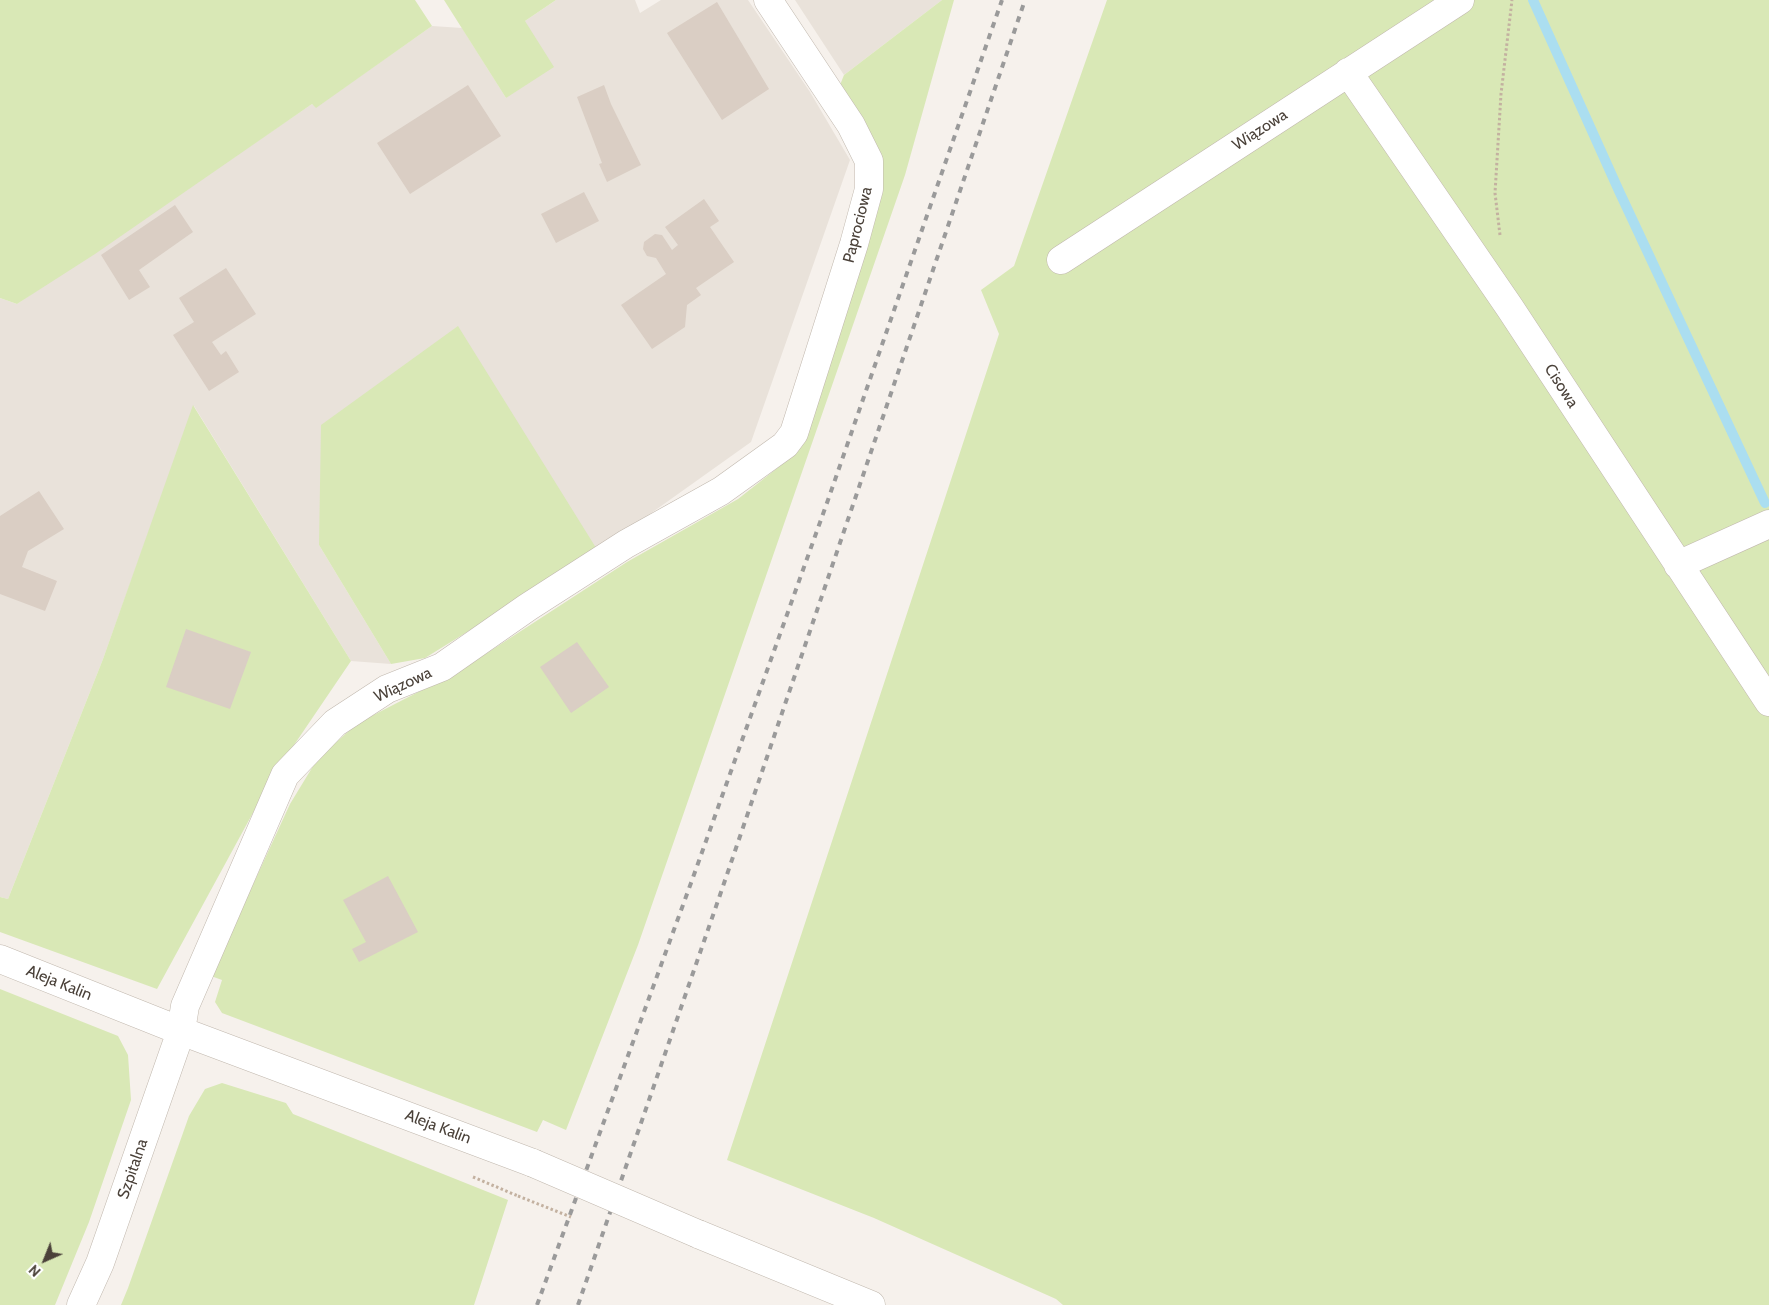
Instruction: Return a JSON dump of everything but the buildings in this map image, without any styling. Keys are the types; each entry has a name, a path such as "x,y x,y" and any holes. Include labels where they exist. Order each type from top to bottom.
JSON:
{"street":[{"name":"Paprociowa","path":"766,459 785,445 794,433 854,244 869,189 870,161 851,125 768,0"},
{"name":"Wiązowa","path":"1061,260 1460,0"},
{"name":"Cisowa","path":"1348,72 1510,308 1769,702"},
{"name":"Wiązowa","path":"181,1031 185,1006 285,775 335,723 387,689 442,667 560,586 626,544 721,490 766,459"},
{"path":"1678,565 1769,524"},
{"name":"Aleja Kalin","path":"0,959 181,1031 534,1163 698,1234 871,1305"},
{"name":"Szpitalna","path":"81,1305 100,1263 181,1031"}],"path":[{"path":"1501,241 1495,193 1501,94 1512,0"}],"shaded area":[{"path":"556,0 635,0 640,13 661,0 748,0 810,92 850,160 751,442 598,551 319,545 391,664 351,661 194,406 103,659 8,899 0,897 0,298 17,304 312,104 316,107 432,26 462,28 506,98 525,21"},
{"path":"795,0 942,0 844,75"}],"green space":[{"path":"0,0 415,0 432,26 316,108 312,104 95,254 17,304 0,298"},
{"path":"444,0 556,0 525,21 554,67 506,98"},
{"path":"942,0 954,0 905,175 638,945 566,1130 543,1120 537,1132 222,1013 215,1002 222,980 211,976 290,804 318,758 358,723 461,670 627,562 738,499 780,466 802,435 875,200 838,90 844,75"},
{"path":"1107,0 1769,0 1769,1305 1063,1305 1056,1299 874,1218 727,1160 999,334 981,290 1014,266"},
{"path":"458,326 598,551 425,658 391,664 319,545 321,425"},
{"path":"193,405 351,661 273,776 157,989 0,932 0,897 8,899 103,659"},
{"path":"0,989 118,1036 128,1055 131,1100 89,1222 55,1305 0,1305"},
{"path":"222,1083 286,1103 293,1114 508,1200 474,1305 121,1305 189,1116 205,1089"}],"waterway":[{"path":"1533,0 1619,191 1765,503"}],"railway":[{"path":"537,1305 828,500 1002,0"},
{"path":"578,1305 1025,0"}]}
